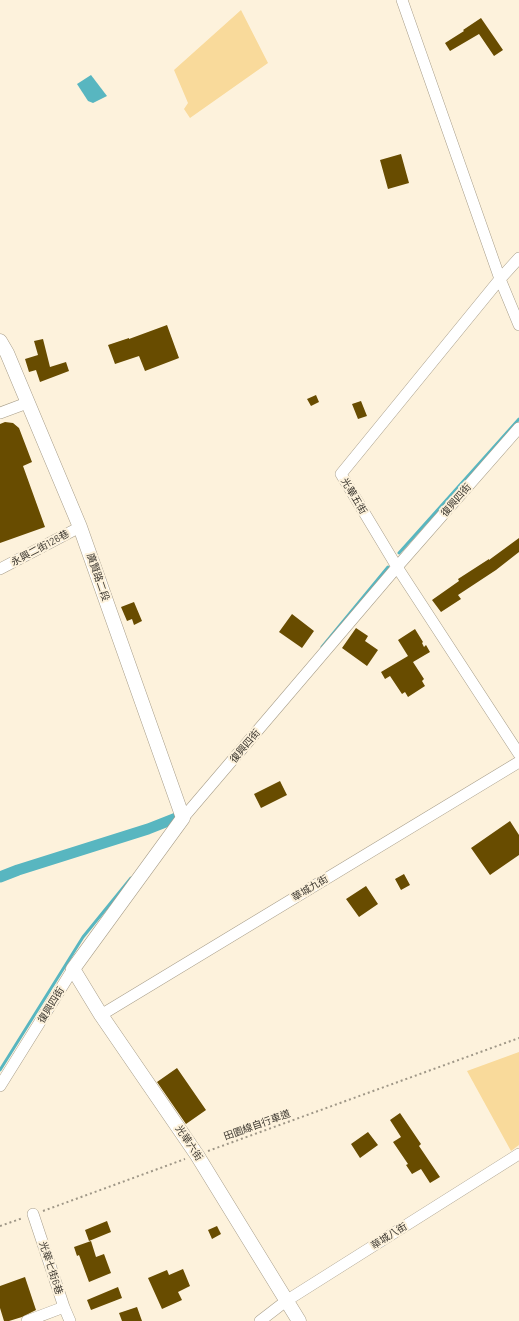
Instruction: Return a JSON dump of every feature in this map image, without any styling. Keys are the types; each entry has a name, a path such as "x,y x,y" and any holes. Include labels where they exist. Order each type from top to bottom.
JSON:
{"street":[{"path":"402,0 500,279 519,325"},
{"name":"光華五街","path":"519,258 500,279 341,474 397,567 519,754"},
{"name":"廣賢路二段","path":"0,341 7,353 80,526 183,818"},
{"path":"0,413 28,403"},
{"name":"復興四街","path":"0,1086 73,969 183,818 397,567 519,428"},
{"name":"永興二街126巷","path":"0,569 80,526"},
{"name":"華城九街","path":"101,1014 519,762"},
{"name":"光華六街","path":"73,969 101,1014 197,1155 299,1321"},
{"name":"華城八街","path":"260,1321 286,1301 519,1154"},
{"name":"光華七街6巷","path":"28,1321 64,1307 33,1214"},
{"path":"64,1307 70,1321"}],"path":[{"name":"田園線自行車道","path":"0,1226 519,1038"}],"shaded area":[{"path":"241,10 268,63 190,118 184,109 188,103 174,70"},
{"path":"519,1052 519,1145 511,1151 467,1071"}],"water":[{"path":"91,75 107,96 93,103 88,101 77,84"}],"building":[{"path":"481,18 503,50 494,56 479,34 450,51 445,43"},
{"path":"401,154 409,183 388,189 380,160"},
{"path":"167,325 179,358 145,371 139,356 115,364 108,345"},
{"path":"43,339 50,367 66,362 69,371 40,382 36,370 29,372 25,359 38,355 34,341"},
{"path":"316,395 319,402 311,406 307,399"},
{"path":"361,401 367,416 358,419 352,404"},
{"path":"5,422 13,423 19,428 32,462 23,466 45,527 0,543 0,424"},
{"path":"519,538 519,552 496,570 458,595 461,599 441,612 432,600 459,581 458,579 489,560"},
{"path":"134,602 142,621 134,625 132,619 127,621 121,607"},
{"path":"292,614 314,631 302,648 279,632"},
{"path":"356,628 368,636 365,641 378,650 367,666 342,648"},
{"path":"415,629 423,642 424,647 426,645 430,652 413,662 424,679 422,681 425,686 408,697 405,692 402,694 390,676 385,679 381,672 408,656 398,640"},
{"path":"280,781 287,795 261,808 254,794"},
{"path":"510,821 519,835 519,855 490,875 471,848"},
{"path":"404,874 410,885 401,890 395,879"},
{"path":"366,886 378,904 359,917 346,899"},
{"path":"177,1068 206,1110 186,1124 157,1082"},
{"path":"400,1113 421,1144 419,1146 440,1177 430,1183 421,1169 412,1174 406,1165 408,1164 393,1142 401,1137 390,1120"},
{"path":"368,1132 378,1145 360,1158 351,1144"},
{"path":"107,1221 111,1232 89,1241 85,1230"},
{"path":"217,1226 221,1234 212,1239 208,1230"},
{"path":"91,1241 96,1257 104,1254 111,1273 89,1282 79,1255 77,1256 74,1247"},
{"path":"183,1269 190,1286 178,1292 182,1300 162,1309 148,1278 167,1270 169,1275"},
{"path":"25,1277 36,1310 22,1317 4,1321 0,1308 0,1286"},
{"path":"118,1287 122,1298 91,1310 87,1300"},
{"path":"137,1307 142,1321 122,1321 119,1313"}],"waterway":[{"path":"399,553 519,419"},
{"path":"322,647 388,567"},
{"path":"0,877 148,829 181,816"},
{"path":"0,1070 83,937 131,878"}]}
